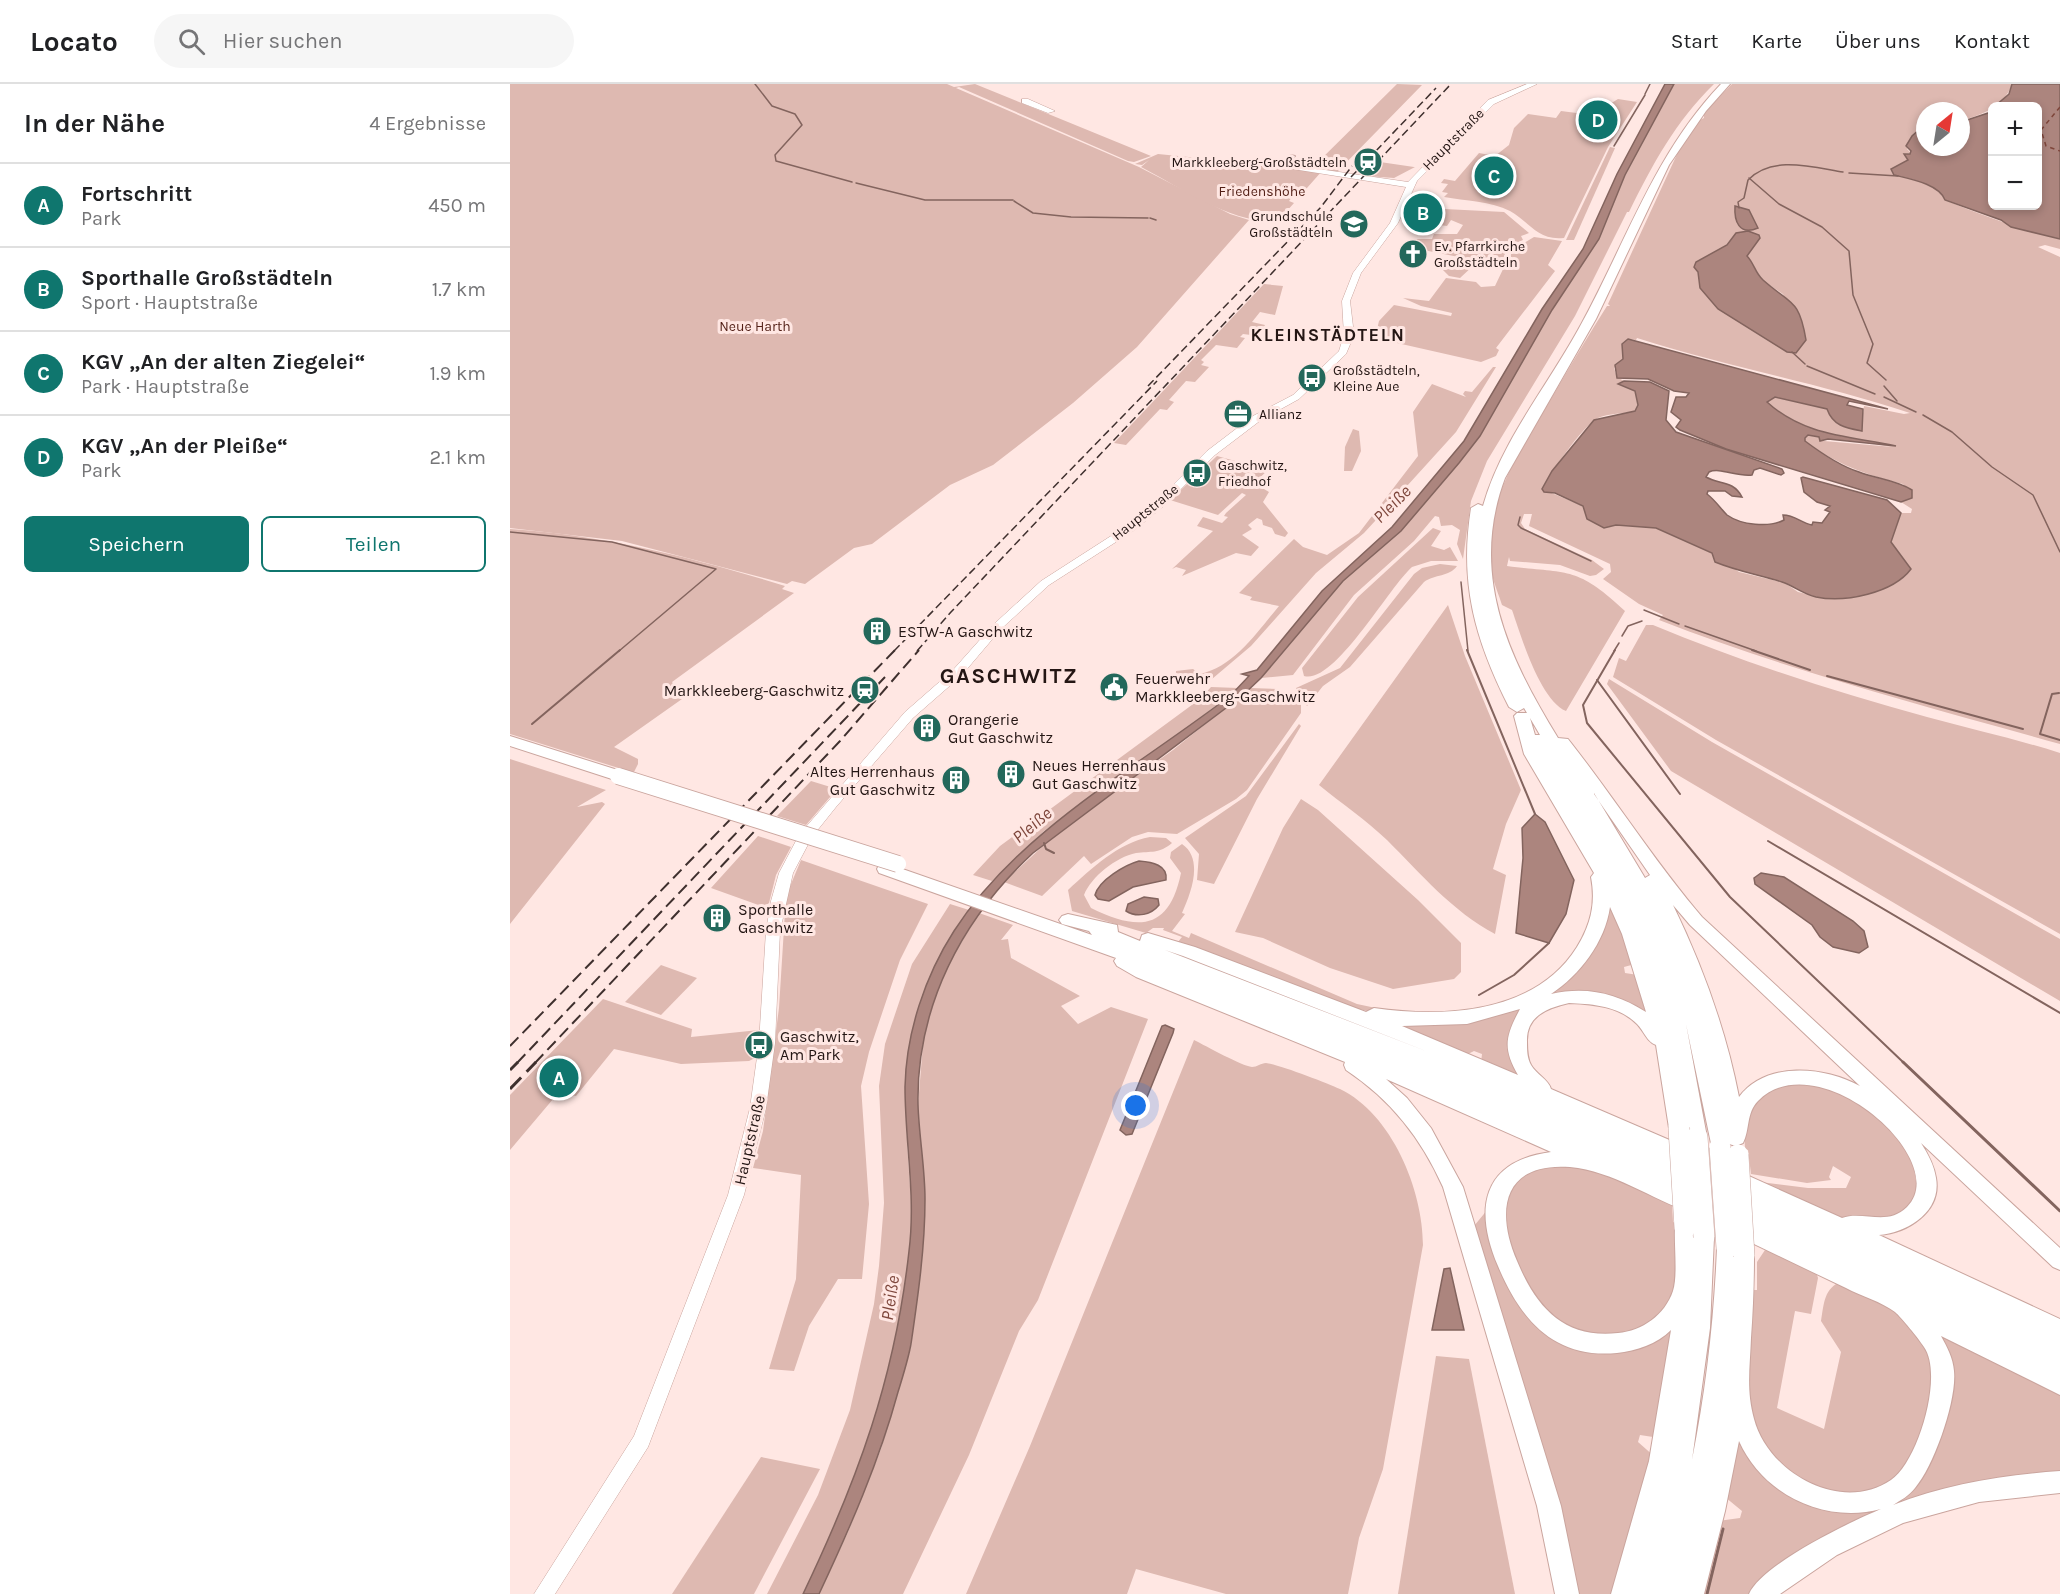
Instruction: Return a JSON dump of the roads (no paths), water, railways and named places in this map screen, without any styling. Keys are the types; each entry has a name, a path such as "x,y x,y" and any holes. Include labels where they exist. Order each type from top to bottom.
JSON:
{"highway":[{"path":"1646,1594 1676,1487 1689,1424 1703,1283 1694,1233 1688,1133 1678,1029 1664,976 1648,933 1604,844 1494,661 1475,601 1472,546 1481,495 1501,449 1554,365 1597,288 1665,148 1690,113 1718,84"},
{"path":"1688,1133 1658,1015 1630,934 1608,882 1532,754 1526,712 1500,644 1486,591 1484,547 1494,491 1509,456 1563,368 1606,288 1668,158 1698,113 1726,84"},
{"path":"1526,712 1582,766 1666,886 1708,934 2060,1261"},
{"path":"1526,712 1623,852 1662,932 1696,1023 1712,1092 1732,1147"},
{"path":"510,741 613,780"},
{"path":"510,751 613,780 852,858 1054,919 1344,1025 1632,1147 1860,1252 2060,1349"},
{"path":"1317,1000 1386,1018 1434,1020 1495,1011 1522,1001 1548,987 1568,971 1584,952 1595,932 1601,911 1600,879 1580,832"},
{"path":"1632,839 1673,922 1707,1005 1724,1068 1732,1147 1736,1252 1742,1327 1736,1387 1724,1462 1692,1594"},
{"path":"1054,919 1142,972 1289,1030 1614,1169 1887,1298 2060,1384"},
{"path":"1054,919 1163,943 1317,1000 1572,1105 1800,1207 2060,1329"},
{"path":"1092,941 1347,1040 1635,1163 1785,1231 2060,1366"},
{"path":"1572,1105 1532,1080 1522,1067 1517,1052 1516,1038 1520,1024 1542,1004 1558,998 1586,995 1624,1005 1650,1024 1668,1058"},
{"path":"1289,1030 1346,1060 1381,1085 1413,1117 1439,1157 1464,1219 1530,1443 1555,1531 1567,1594"},
{"path":"1732,1147 1744,1107 1759,1090 1783,1079 1821,1079 1849,1089 1877,1108 1917,1151 1927,1174 1927,1190 1918,1210 1905,1220 1888,1226 1869,1227 1848,1224 1800,1207"},
{"path":"1614,1169 1578,1161 1542,1161 1519,1171 1500,1189 1494,1205 1494,1231 1522,1296 1540,1318 1557,1330 1576,1339 1609,1344 1639,1338 1656,1329 1669,1316 1684,1292"},
{"path":"1623,1594 1640,1543 1664,1448 1694,1233"},
{"path":"1669,1594 1698,1483 1719,1373 1736,1252"},
{"path":"1736,1387 1749,1440 1763,1460 1782,1479 1805,1492 1840,1502 1863,1503 1893,1493 1908,1480 1918,1463 1945,1385 1943,1365 1929,1336 1915,1320 1887,1298"},
{"path":"1761,1594 1824,1548 1902,1511 1986,1489 2060,1482"}],"main road":[{"name":"Hauptstraße","path":"544,1594 641,1441 736,1195 758,1108 767,1043 773,931 778,901 786,873 811,828 909,715 956,673 997,627 1046,583 1066,567 1129,529 1161,503 1216,449 1257,418 1302,392 1341,350 1349,335 1346,301 1360,267 1394,223 1411,184 1486,106 1504,95 1533,84"},
{"path":"1025,101 1051,111"},
{"path":"1282,165 1411,184"}],"street":[{"path":"1282,165 1292,156"}],"waterway":[{"path":"755,84 772,106 795,114 802,125 775,155 776,161 852,182"},
{"path":"1645,94 1650,84"},
{"path":"1614,146 1645,95"},
{"path":"1750,179 1758,172 1780,165 1806,166 1843,172"},
{"path":"1849,173 1898,176"},
{"path":"1739,208 1738,202 1744,198 1750,179"},
{"path":"1750,179 1779,204 1822,227 1849,251 1853,295 1873,344 1867,363 1886,380"},
{"path":"856,183 925,200 1013,200"},
{"path":"1014,201 1033,213 1071,217 1148,218"},
{"path":"1150,218 1156,220"},
{"path":"1792,352 1805,364"},
{"path":"1807,366 1875,394"},
{"path":"1884,386 1897,401"},
{"path":"1884,397 1916,412"},
{"path":"1923,415 1952,432 1992,467 2033,495 2060,552"},
{"path":"1520,517 1518,525 1521,528 1591,561"},
{"path":"510,532 612,542 716,569 619,651"},
{"path":"1461,582 1468,651"},
{"path":"1644,610 1679,624"},
{"path":"1622,636 1628,626 1642,621"},
{"path":"1685,626 1756,651"},
{"path":"1614,651 1619,643"},
{"path":"532,724 620,650"},
{"path":"1467,650 1535,814"},
{"path":"1597,680 1615,650"},
{"path":"1752,650 1810,670"},
{"path":"1827,676 2023,729"},
{"path":"1597,680 1680,794"},
{"path":"1597,680 1583,705 1587,723 1730,897 1904,1063"},
{"path":"2059,693 2052,694 2040,734 2060,740"},
{"path":"1768,841 2060,1013"},
{"path":"1044,843 1046,849 1054,853"},
{"path":"1479,995 1514,975 1549,943"},
{"path":"1903,1062 2060,1211"},
{"path":"1707,1594 1723,1529"}],"railway":[{"path":"917,651 951,612 1451,84"},
{"path":"1351,177 1436,88"},
{"path":"1148,386 1321,207 1352,166"},
{"path":"894,651 1157,381"},
{"path":"510,1046 895,650"},
{"path":"535,1063 840,741 919,650"},
{"path":"517,1063 885,677"},
{"path":"510,1089 536,1062"},
{"path":"510,1070 517,1063"}],"place":[{"name":"KGV „An der Pleiße“","path":"1598,120"},
{"name":"Markkleeberg-Großstädteln","path":"1368,162"},
{"name":"KGV „An der alten Ziegelei“","path":"1494,176"},
{"name":"Sporthalle Großstädteln","path":"1423,213"},
{"name":"Grundschule Großstädteln","path":"1354,224"},
{"name":"Ev. Pfarrkirche Großstädteln","path":"1413,254"},
{"name":"Großstädteln, Kleine Aue","path":"1312,378"},
{"name":"Allianz","path":"1238,414"},
{"name":"Gaschwitz, Friedhof","path":"1197,473"},
{"name":"ESTW-A Gaschwitz","path":"877,631"},
{"name":"Feuerwehr Markkleeberg-Gaschwitz","path":"1114,687"},
{"name":"Markkleeberg-Gaschwitz","path":"865,690"},
{"name":"Orangerie Gut Gaschwitz","path":"927,728"},
{"name":"Neues Herrenhaus Gut Gaschwitz","path":"1011,774"},
{"name":"Altes Herrenhaus Gut Gaschwitz","path":"956,780"},
{"name":"Sporthalle Gaschwitz","path":"717,918"},
{"name":"Gaschwitz, Am Park","path":"759,1045"},
{"name":"Fortschritt","path":"559,1078"}],"district":[{"name":"KLEINSTÄDTELN","path":"1328,335"},
{"name":"GASCHWITZ","path":"1009,675"}],"park label":[{"name":"Friedenshöhe","path":"1262,191"},
{"name":"Neue Harth","path":"755,326"}],"water label":[{"name":"Pleiße","path":"1392,504"},
{"name":"Pleiße","path":"1032,825"},
{"name":"Pleiße","path":"890,1298"}]}
